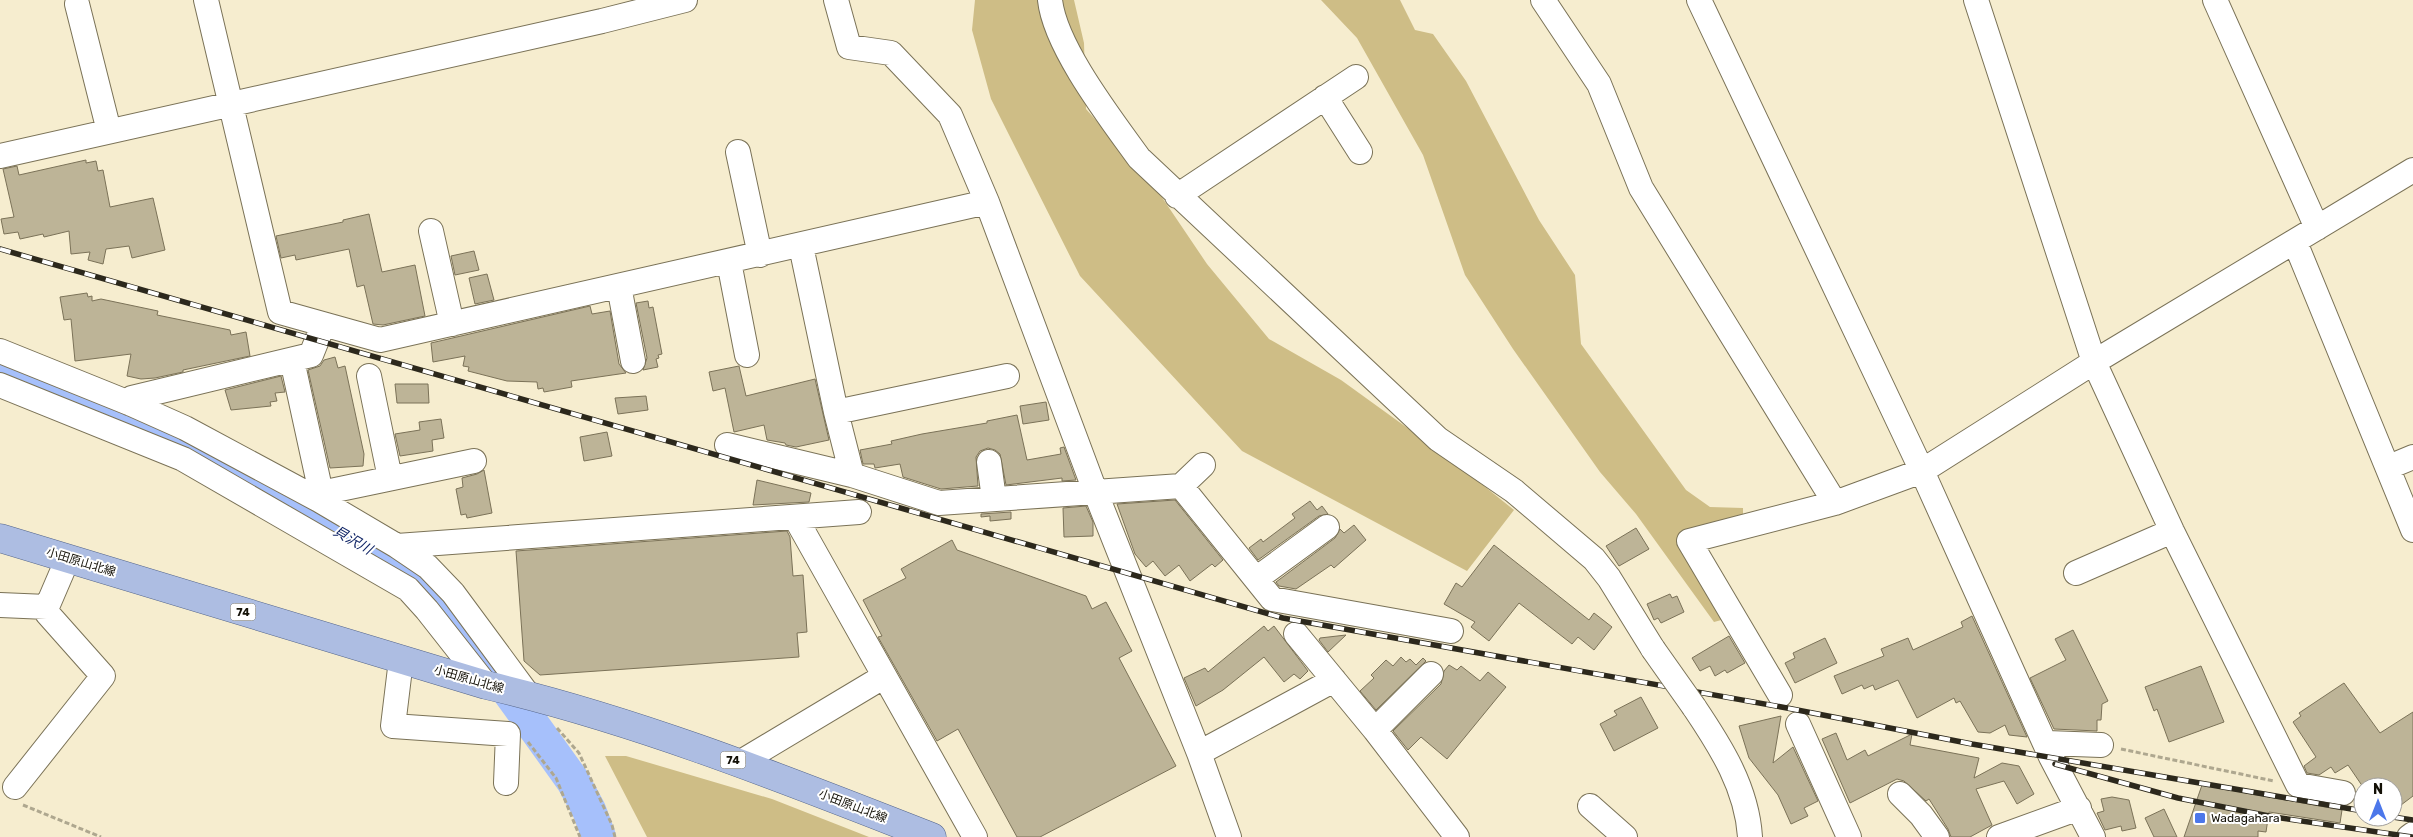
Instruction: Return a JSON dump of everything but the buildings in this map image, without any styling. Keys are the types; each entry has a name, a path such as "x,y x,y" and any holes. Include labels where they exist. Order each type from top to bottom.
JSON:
{"main road":[{"name":"小田原山北線","path":"0,538 486,686 529,696 741,762 932,837"}],"street":[{"path":"206,0 280,312 380,340 801,246 987,202"},
{"path":"0,156 230,104 599,10 685,0"},
{"path":"836,0 849,47 890,53 950,115 987,202 1095,491 1229,837"},
{"path":"1544,0 1566,30 1599,84 1641,188 1835,503"},
{"path":"1699,0 1922,471 2047,743 2051,757 2093,837"},
{"path":"1976,0 2094,362 2172,531 2298,785 2342,792"},
{"path":"2215,0 2317,228"},
{"path":"1050,1 1066,47 1102,107 1139,158 1438,439 1514,492 1594,559 1609,578 1653,649 1721,747 1739,784 1750,837"},
{"path":"78,4 109,131"},
{"path":"1178,196 1356,77"},
{"path":"1325,98 1360,152"},
{"path":"738,152 760,255"},
{"path":"1780,695 1690,541 1835,503 1922,471 2094,362 2413,170"},
{"path":"431,231 452,324"},
{"path":"2296,242 2413,530"},
{"path":"801,246 836,412 852,475"},
{"path":"729,262 747,355"},
{"path":"619,286 633,361"},
{"path":"129,403 132,398 311,355 323,325"},
{"path":"0,351 129,403 185,428 320,496 397,546 428,567 453,592 529,696"},
{"path":"292,360 320,496"},
{"path":"369,376 390,478"},
{"path":"836,412 1007,376"},
{"path":"0,385 183,459 408,589 427,610 486,686"},
{"path":"727,445 852,475 939,503 1181,486 1203,465"},
{"path":"2389,467 2413,457"},
{"path":"320,496 390,478 474,461"},
{"path":"989,462 994,499"},
{"path":"1181,486 1272,598 1451,632"},
{"path":"397,546 859,512"},
{"path":"795,517 883,677 975,837"},
{"path":"1256,579 1328,527"},
{"path":"2076,573 2172,531"},
{"path":"17,795 103,676 47,613 47,607 68,558"},
{"path":"0,605 47,607"},
{"path":"1296,634 1375,730 1457,837"},
{"path":"401,660 393,726 508,734 506,783"},
{"path":"1375,730 1431,674"},
{"path":"741,762 883,677"},
{"path":"1198,753 1334,680"},
{"path":"1798,724 1848,837"},
{"path":"2047,743 2101,744"},
{"path":"1900,794 1921,815 1937,837"},
{"path":"1590,806 1625,837"},
{"path":"2000,837 2078,808"},
{"path":"2409,837 2413,834"}],"path":[{"path":"554,724 579,753 612,825 615,837"},
{"path":"526,740 556,778 580,837"},
{"path":"2101,744 2298,785"},
{"path":"17,795 102,837"}],"shaded area":[{"path":"975,0 1074,0 1084,43 1086,109 1155,187 1207,264 1269,339 1341,380 1449,458 1514,510 1467,571 1242,451 1080,276 991,99 972,30"},
{"path":"1321,0 1400,0 1415,30 1433,34 1466,81 1539,220 1575,275 1581,344 1686,490 1710,507 1743,508 1743,520 1680,531 1725,619 1714,622 1636,514 1600,472 1513,349 1465,275 1423,155 1357,38"},
{"path":"605,756 626,756 772,799 869,837 647,837"}],"waterway":[{"name":"貝沢川","path":"0,366 177,440 420,578 507,689 573,781 589,810 599,837"}],"railway":[{"path":"0,249 1283,618 1787,708 1972,744 2353,809"},
{"path":"2055,764 2178,798 2274,817 2412,837"},
{"path":"2403,818 2413,820"}],"place":[{"name":"Wadagahara","path":"2200,818"}]}
